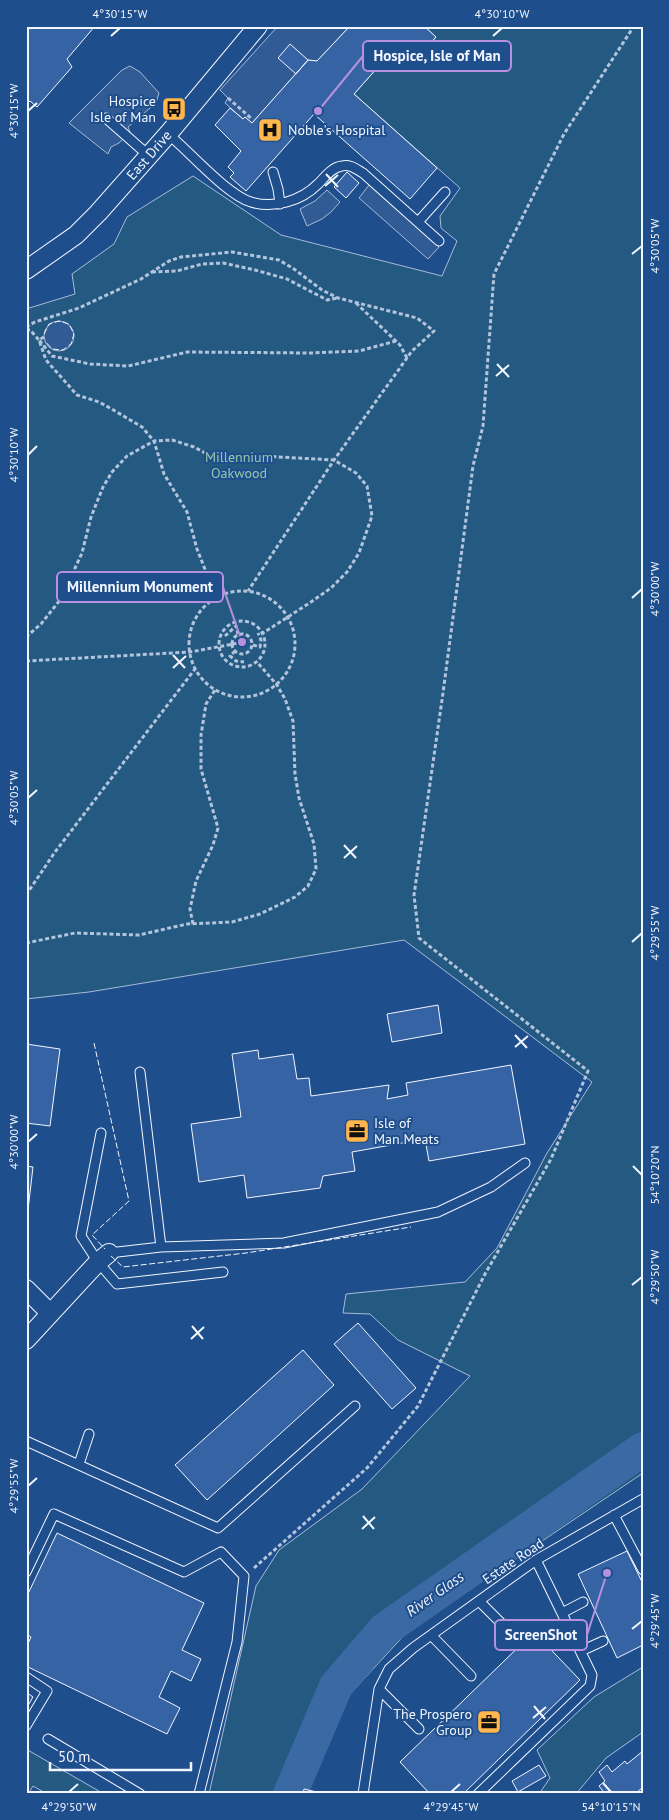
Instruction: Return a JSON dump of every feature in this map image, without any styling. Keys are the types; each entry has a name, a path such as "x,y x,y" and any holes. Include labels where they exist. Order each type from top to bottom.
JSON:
{"street":[{"name":"East Drive","path":"26,270 76,235 98,213 168,134 258,26"},
{"path":"26,1340 103,1258"},
{"path":"26,1289 50,1313"}],"lane":[{"path":"106,118 148,155"},
{"path":"168,134 234,193 250,202 280,204 303,196 333,169 342,166 352,166 363,173 439,240"},
{"path":"272,172 278,189 280,204"},
{"path":"418,222 445,192"},
{"path":"140,1072 161,1247"},
{"path":"101,1133 81,1236 103,1258 118,1284 223,1272"},
{"path":"103,1258 161,1247 284,1243 438,1212 491,1187 525,1163"},
{"path":"26,1441 218,1528 355,1406"},
{"path":"79,1464 89,1434"},
{"name":"Estate Road","path":"363,1794 379,1689 389,1669 413,1648 536,1560 643,1499"},
{"path":"26,1572 54,1514 184,1572 221,1552 244,1576 237,1642 199,1794"},
{"path":"614,1514 643,1570"},
{"path":"478,1794 590,1686 592,1675 536,1560"},
{"path":"479,1601 515,1637"},
{"path":"562,1613 583,1602"},
{"path":"431,1636 472,1676"},
{"path":"581,1652 603,1641"},
{"path":"26,1677 47,1691 26,1726"},
{"path":"379,1689 419,1728"},
{"path":"48,1739 140,1794"}],"path":[{"path":"244,1576 367,1468 418,1406 485,1274 551,1159 588,1071 419,938 414,895 473,466 483,426 494,274 564,134 634,26"},
{"path":"228,98 252,119"},
{"path":"248,591 334,460 412,351 434,331 417,318 338,298 322,290 279,260 232,252 180,257 169,261 152,272 79,308 35,322 26,329 30,330 52,356 90,364 128,366 187,352 310,353 351,351 382,346 396,341"},
{"path":"152,272 177,271 202,264 223,263 287,279 327,300 338,298"},
{"path":"356,302 396,341 407,358"},
{"path":"39,340 44,338"},
{"path":"39,340 46,360 77,395 99,402 142,427 154,441 164,474 187,512 197,549 216,597"},
{"path":"26,637 41,624 60,600 82,553 91,518 103,487 112,472 126,456 154,441 172,440 194,447 214,457 261,456 334,460 356,473 367,486 372,516 359,553 347,572 331,588 289,618 263,633"},
{"path":"248,591 264,595 278,604 289,618 295,635 295,653 289,670 277,685 263,694 247,698 230,696 215,690 204,681 195,669 190,652 190,636 194,620 204,607 216,597 232,592 248,591"},
{"path":"238,621 252,623 263,633 264,652 257,662 246,667 234,666 224,658 219,647 221,633 231,623 238,621"},
{"path":"225,636 229,630 236,626 238,634"},
{"path":"238,634 248,635 253,644 260,647 261,640 258,633"},
{"path":"238,634 233,639 232,645 235,651 244,654 250,651 253,644"},
{"path":"26,661 190,652 239,644"},
{"path":"235,651 230,656 236,661 244,662"},
{"path":"26,943 75,933 140,935 192,924 232,922 260,914 295,897 308,886 316,870 314,844 299,798 295,774 293,721 285,699 277,685 257,662"},
{"path":"26,895 54,852 195,669"},
{"path":"192,924 190,909 196,881 213,846 218,828 201,769 202,735 206,704 215,690"}],"green space":[{"name":"Millennium Oakwood","path":"424,26 643,26 643,1473 407,1632 341,1704 299,1794 209,1794 256,1586 279,1550 362,1489 470,1376 398,1340 370,1314 343,1313 346,1294 465,1282 497,1248 547,1153 592,1082 404,940 89,992 26,999 26,309 75,294 72,274 114,244 127,217 193,176 281,235 442,276 457,241 441,228 440,216 460,188 354,94 394,49 412,64 436,37"},
{"path":"643,1667 643,1732 606,1758 576,1794 539,1794 550,1778 537,1750 594,1697"},
{"path":"26,1749 104,1794 47,1794 33,1786 28,1794 26,1794"}],"shaded area":[{"path":"278,26 350,26 317,61 308,60 252,123 245,117 243,119 225,103 228,98 220,90"},
{"path":"130,66 140,72 159,93 156,103 128,127 130,132 119,143 111,147 108,154 69,123 122,70"},
{"path":"369,185 439,247 428,259 359,198"},
{"path":"327,190 340,202 322,219 307,226 300,209 315,201"},
{"path":"59,321 70,325 74,336 70,347 59,351 48,347 44,336 48,325"}],"building":[{"path":"26,26 31,29 33,26 95,26 67,59 72,67 37,107 30,101 26,105"},
{"path":"350,26 424,26 436,37 412,65 394,49 354,94 437,168 410,199 314,114 246,191 230,177 234,173 228,167 241,151 215,125 230,108 243,119 245,117 252,123 308,60 317,61"},
{"path":"290,44 308,60 296,74 278,58"},
{"path":"347,172 359,183 346,198 334,187"},
{"path":"438,1005 442,1033 392,1042 387,1014"},
{"path":"26,1044 60,1049 50,1126 26,1123"},
{"name":"Isle of Man Meats","path":"258,1050 259,1059 293,1054 297,1079 309,1078 311,1096 389,1085 387,1099 408,1095 406,1083 511,1065 525,1144 429,1161 425,1139 352,1152 355,1171 323,1176 320,1188 247,1198 244,1175 199,1182 191,1124 241,1117 232,1054"},
{"path":"26,1166 33,1167 28,1210 26,1210"},
{"path":"358,1323 416,1388 392,1409 334,1344"},
{"path":"303,1350 334,1385 207,1500 175,1465"},
{"path":"57,1533 204,1603 182,1650 201,1659 191,1681 171,1671 159,1697 180,1708 167,1734 26,1666 26,1648 31,1637 26,1634 26,1598"},
{"path":"627,1551 643,1584 643,1645 617,1658 578,1574"},
{"name":"The Prospero Group","path":"534,1632 580,1680 463,1794 430,1794 400,1762"},
{"path":"26,1692 33,1697 26,1709"},
{"path":"643,1751 643,1787 635,1794 605,1794 599,1786 605,1781 599,1772 607,1765 612,1772 625,1761 627,1764"},
{"path":"539,1765 546,1776 518,1792 512,1781"},
{"path":"304,1789 325,1794 303,1794"}],"waterway":[{"name":"River Glass","path":"290,1794 336,1686 384,1630 643,1449"}],"fence":[{"path":"44,334 49,324 59,321 69,324 74,334 71,344 63,350 52,349 45,341"},
{"path":"94,1043 129,1201 92,1235 105,1249"},
{"path":"111,1256 123,1267 246,1253 411,1227"}],"place":[{"name":"Hospice Isle of Man","path":"174,109"},
{"name":"Hospice, Isle of Man","path":"318,111"},
{"name":"Noble's Hospital","path":"270,130"},
{"name":"Millennium Monument","path":"242,642"},
{"name":"Isle of Man Meats","path":"357,1131"},
{"name":"ScreenShot","path":"607,1573"},
{"name":"The Prospero Group","path":"489,1722"}]}
